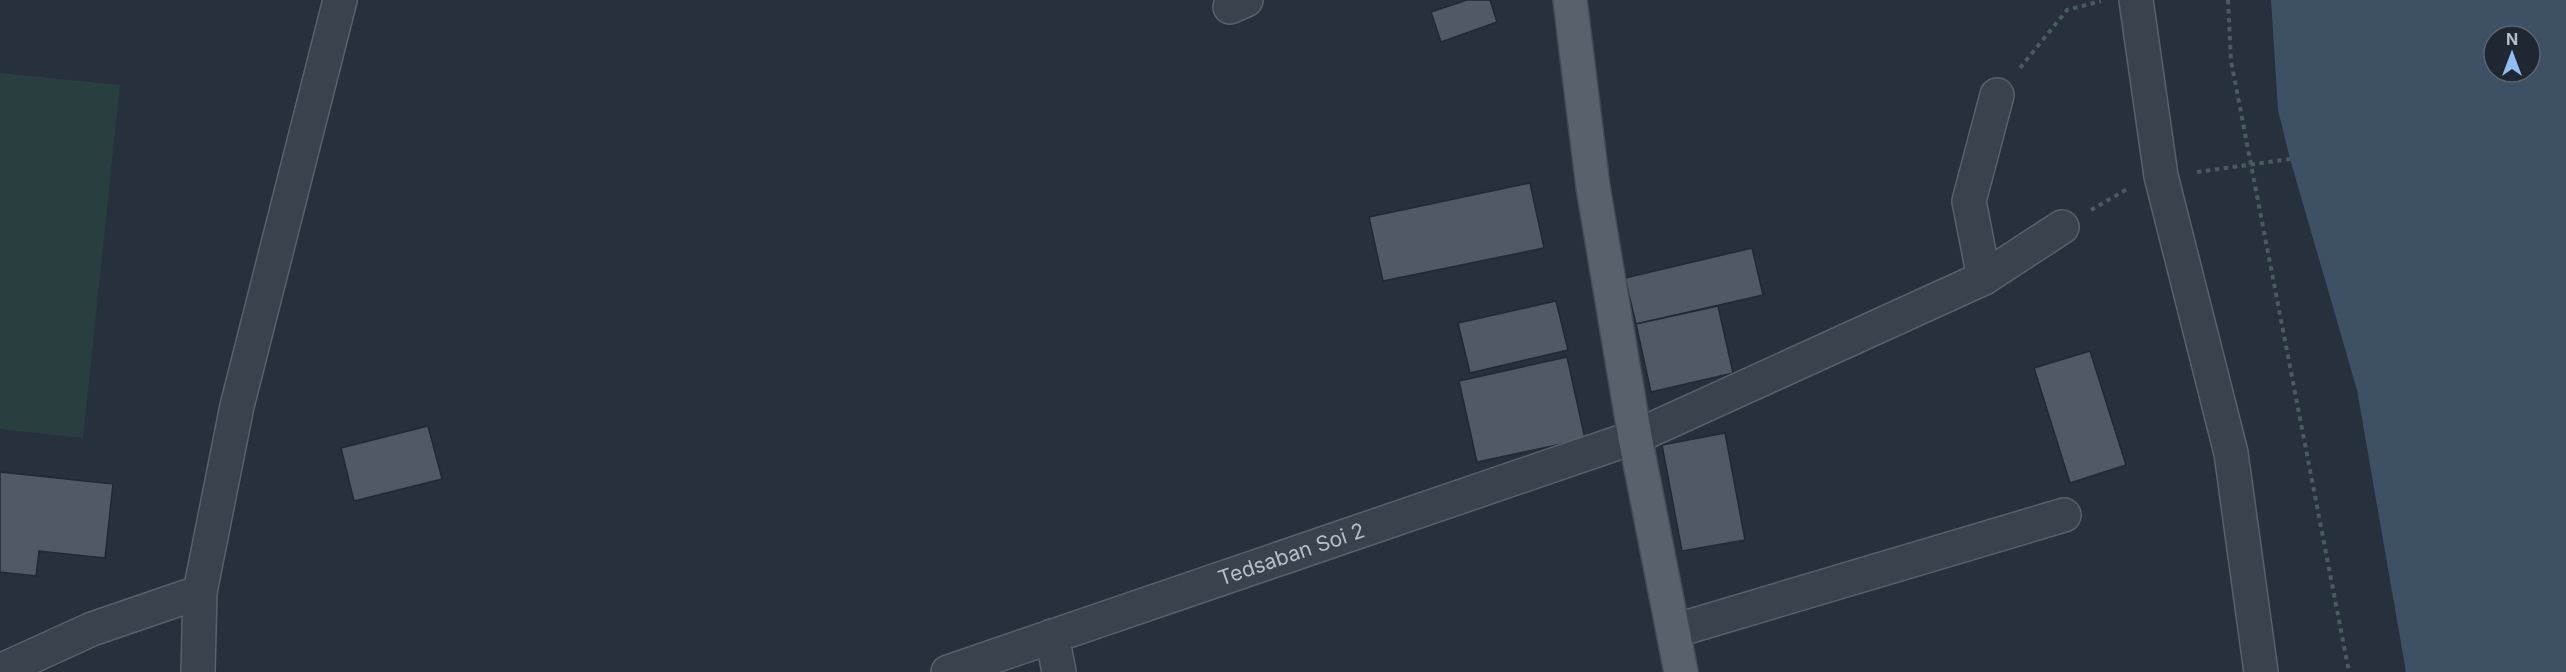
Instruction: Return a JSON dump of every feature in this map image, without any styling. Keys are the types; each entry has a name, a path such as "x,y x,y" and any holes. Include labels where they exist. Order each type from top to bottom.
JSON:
{"main road":[{"path":"1570,0 1593,187 1635,437 1681,672"}],"street":[{"path":"198,672 200,592 237,406 340,0"},
{"path":"2136,0 2147,181 2230,453 2261,672"},
{"path":"1984,278 1969,201 1997,95"},
{"name":"Tedsaban Soi 2","path":"956,671 1052,636 1635,437 1984,278 2062,227"},
{"path":"1674,631 2064,515"},
{"path":"0,672 92,629 200,592"},
{"path":"1052,636 1059,672"}],"path":[{"path":"1997,95 2067,10 2104,0"},
{"path":"2228,0 2231,61 2349,672"},
{"path":"2062,227 2147,181 2290,159"}],"green space":[{"path":"0,73 120,85 83,438 0,429"}],"water":[{"path":"2271,0 2566,0 2566,672 2406,672 2357,390 2278,110"}],"building":[{"path":"1467,0 1490,0 1497,22 1441,42 1431,12"},
{"path":"1530,183 1544,248 1383,281 1369,217"},
{"path":"1752,248 1763,295 1636,324 1625,278"},
{"path":"1556,301 1568,350 1470,373 1458,323"},
{"path":"1718,306 1733,373 1651,392 1636,324"},
{"path":"2090,351 2126,465 2070,483 2034,368"},
{"path":"1567,357 1585,439 1477,462 1459,381"},
{"path":"428,426 442,479 354,501 341,448"},
{"path":"1725,433 1745,540 1682,551 1662,445"},
{"path":"0,472 113,484 105,558 39,551 36,576 0,572"}]}
